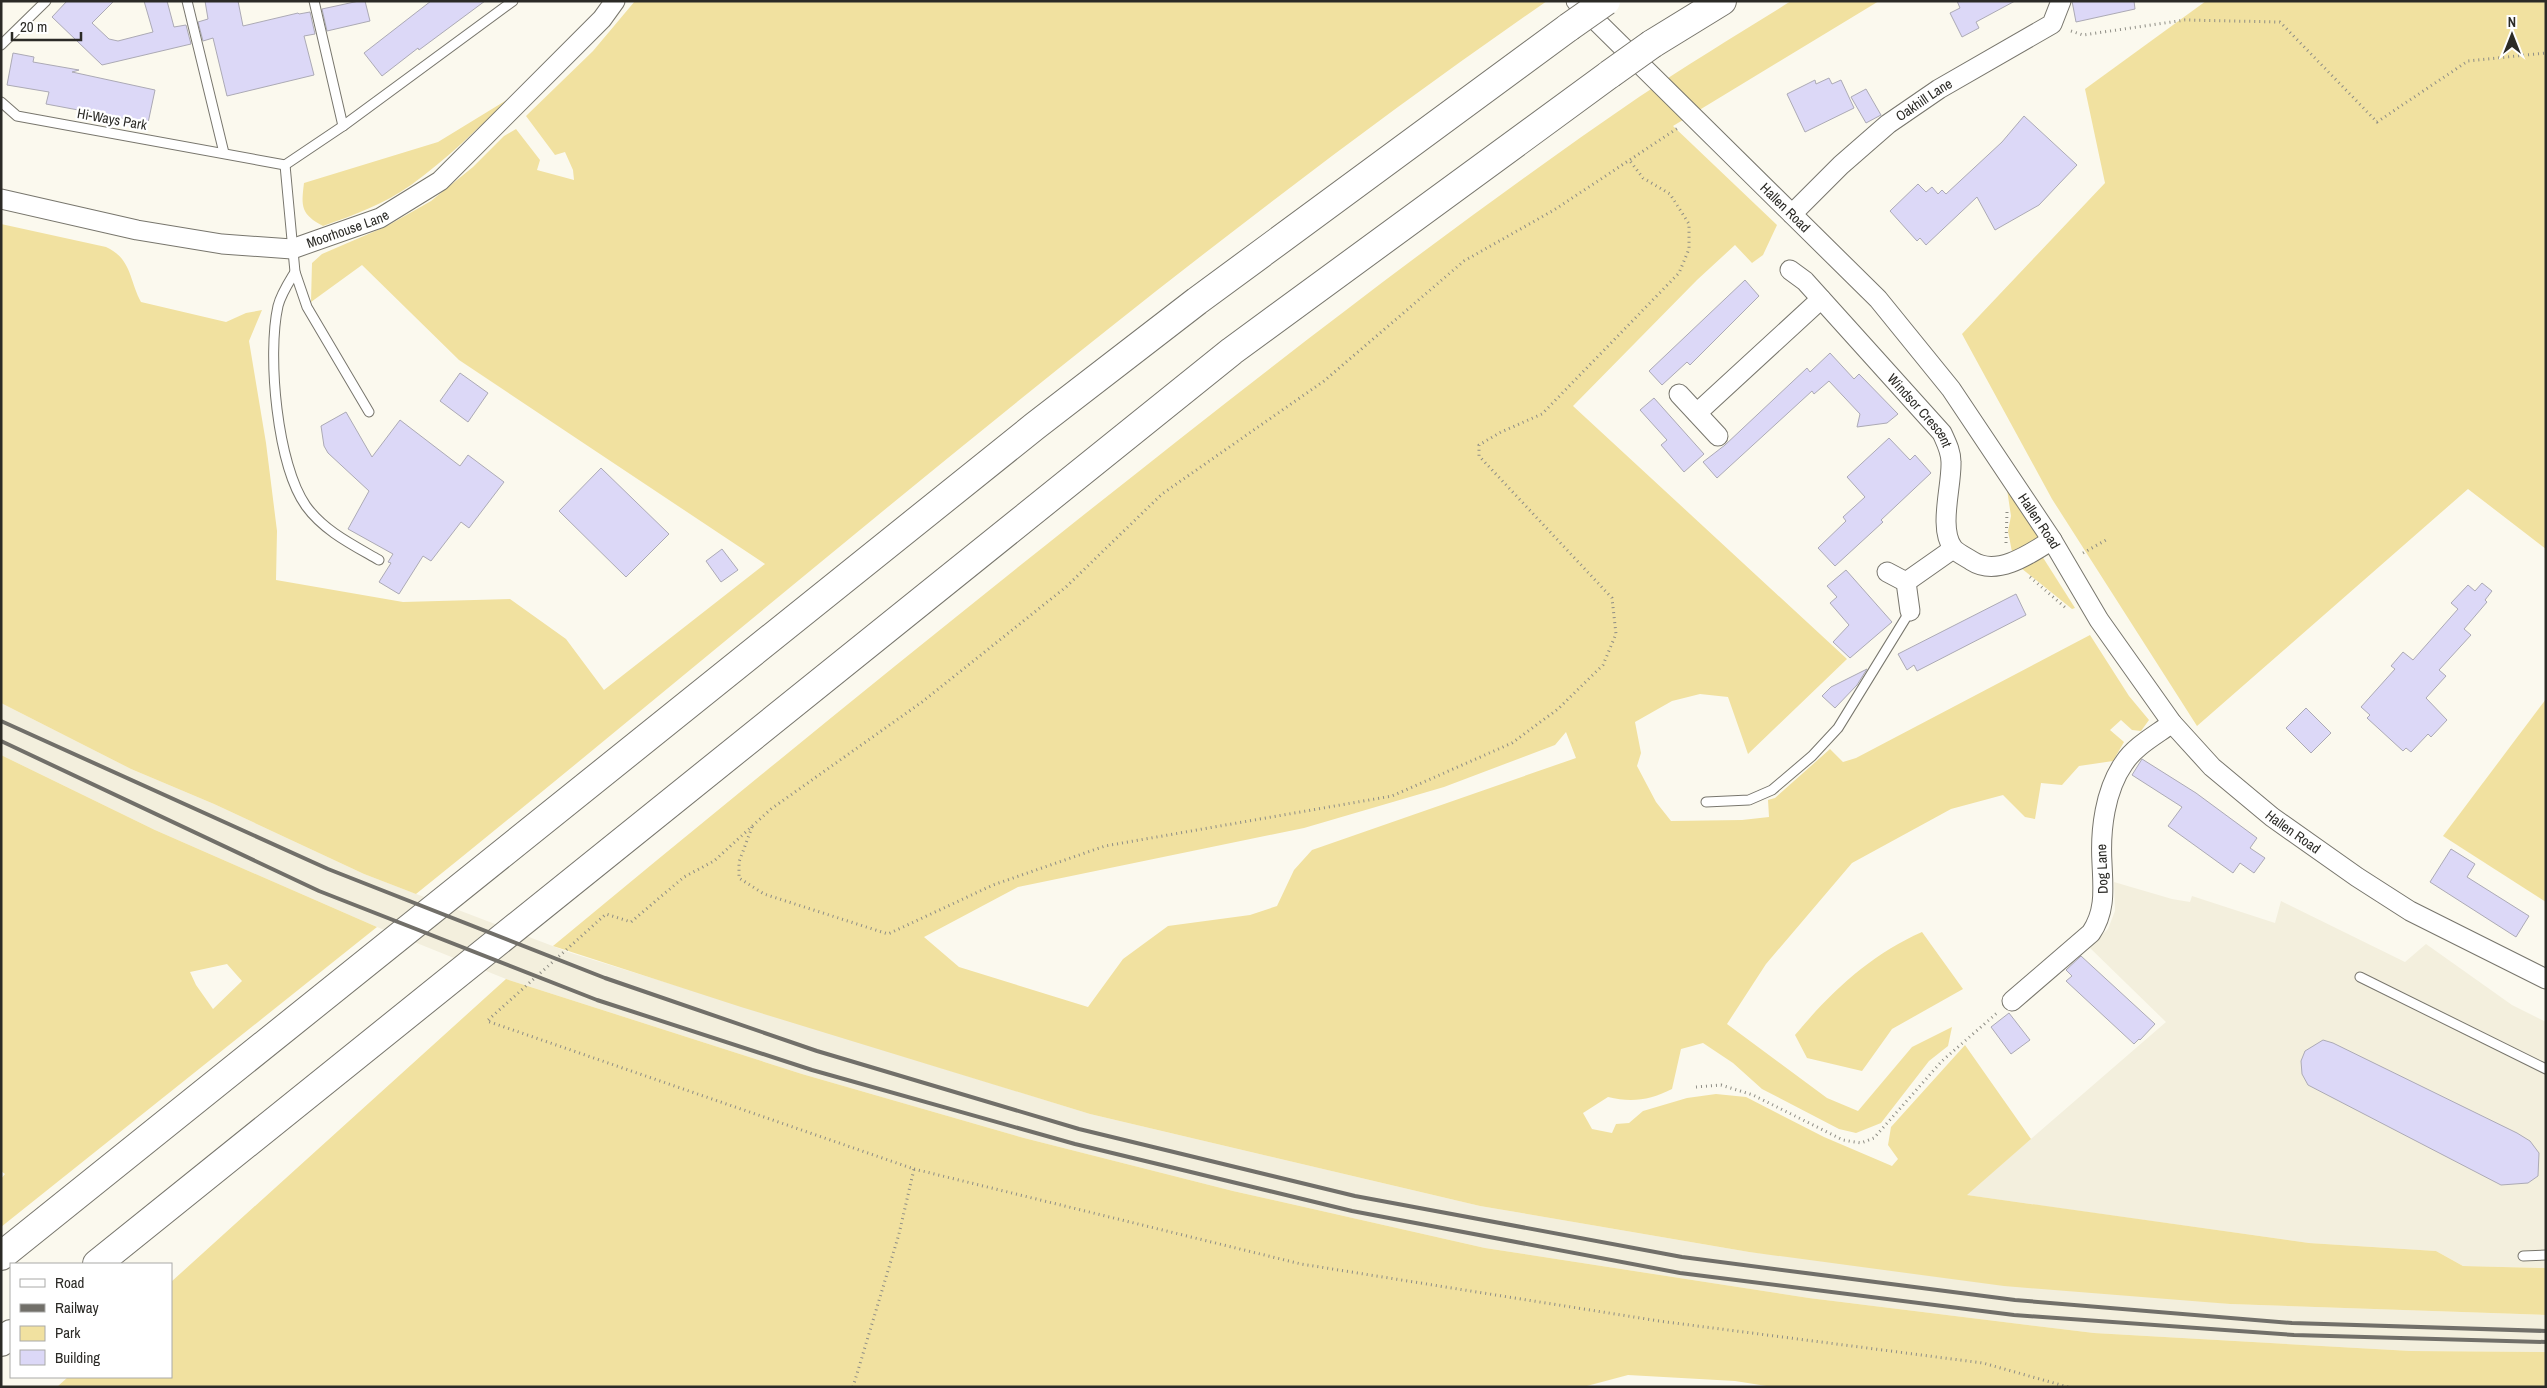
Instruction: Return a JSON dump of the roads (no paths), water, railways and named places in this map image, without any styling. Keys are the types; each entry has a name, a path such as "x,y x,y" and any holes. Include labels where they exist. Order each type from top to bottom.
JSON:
{"highway":[{"path":"1,1256 1035,426 1198,301 1606,1"},
{"path":"99,1263 1232,351 1652,44 1722,1"}],"street":[{"name":"Moorhouse Lane","path":"1,199 146,232 222,244 292,249 380,218 440,181 602,19 615,1"},
{"name":"Hallen Road","path":"1576,1 1878,299 1913,340 1951,389 2052,540 2099,620 2172,723 2212,767 2272,817 2357,877 2410,911 2546,979"},
{"name":"Oakhill Lane","path":"1792,214 1842,164 1888,124 1939,89 2052,24 2061,1"},
{"name":"Windsor Crescent","path":"1790,270 1806,282 1942,433 1951,461 1946,524 1948,536 1954,549"},
{"path":"1697,413 1821,299"},
{"path":"1679,394 1718,436"},
{"path":"1906,582 1954,549 1976,563 1991,568 2026,556 2052,540"},
{"path":"1887,572 1906,582"},
{"path":"1906,582 1910,611"},
{"name":"Dog Lane","path":"2012,1001 2091,933 2099,920 2103,907 2100,839 2108,804 2116,782 2124,762 2141,746 2172,723"}],"lane":[{"path":"1,45 46,1"},
{"path":"187,1 224,153"},
{"path":"314,1 343,126"},
{"path":"370,412 307,307 295,272 285,164 343,126 513,1"},
{"name":"Hi-Ways Park","path":"1,102 17,116 285,164"},
{"path":"295,272 278,304 273,354 273,377 290,469 296,489 306,507 318,520 342,539 380,560"},
{"path":"1706,802 1750,800 1764,794 1772,790 1812,756 1838,728 1910,611"},
{"path":"2360,977 2546,1069"},
{"path":"2523,1256 2546,1255"}],"railway":[{"path":"1,721 328,869 605,978 817,1051 1079,1129 1355,1196 1682,1257 2015,1300 2292,1323 2546,1331"},
{"path":"1,741 319,891 597,1000 812,1070 1075,1144 1352,1211 1680,1273 2014,1315 2294,1335 2546,1342"}]}
